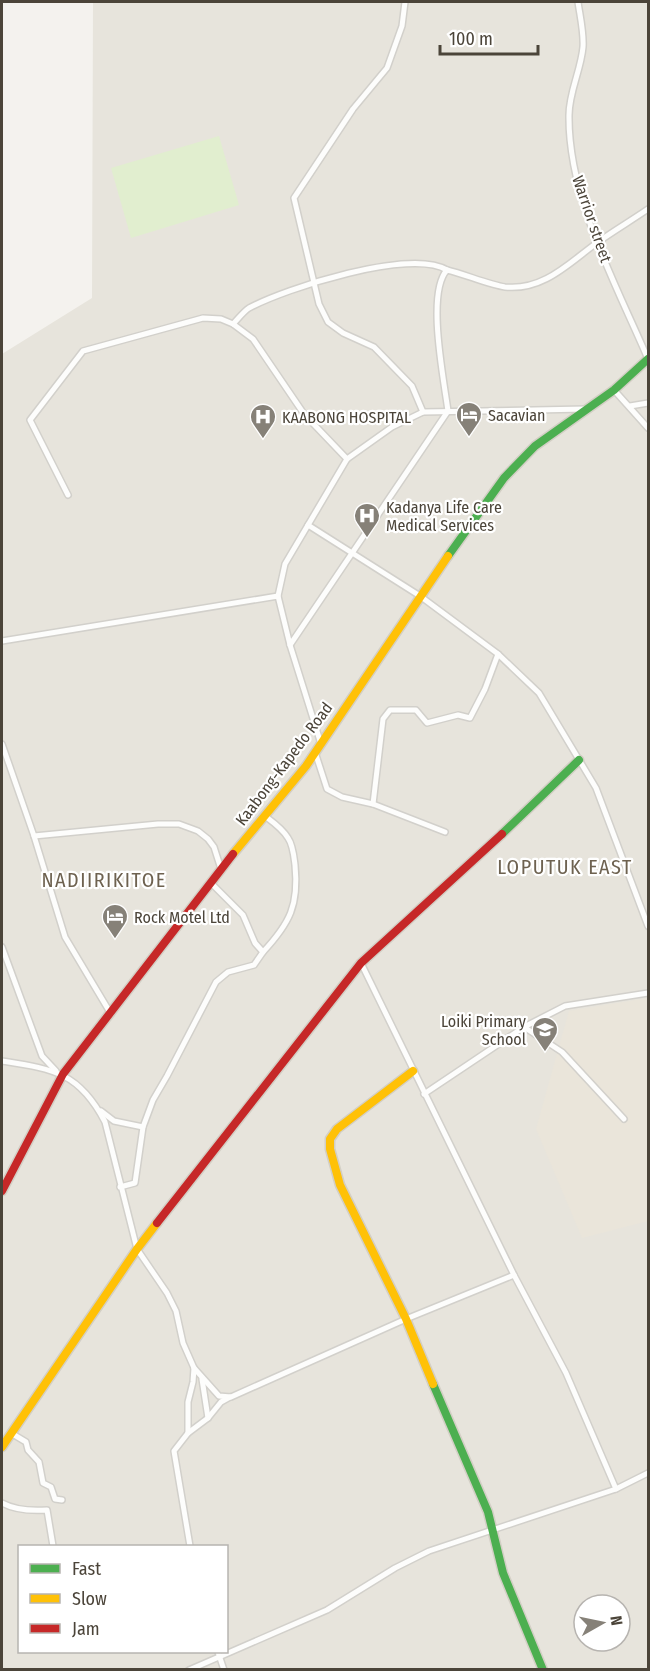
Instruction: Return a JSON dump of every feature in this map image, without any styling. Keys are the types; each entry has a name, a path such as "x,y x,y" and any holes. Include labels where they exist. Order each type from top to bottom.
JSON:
{"street":[{"path":"405,2 402,26 387,68 353,109 294,198 319,304 328,322 343,333 374,347 412,386 423,412"},
{"name":"Warrior street","path":"578,2 583,48 569,115 577,182 598,242 648,359"},
{"path":"233,324 248,309 313,282 387,264 438,265 447,270 505,287 526,285 561,272 598,242 648,209"},
{"path":"290,645 448,411 439,343 437,302 441,276 447,270"},
{"path":"68,495 30,420 83,351 203,318 221,319 233,324 253,339 304,414 347,459"},
{"name":"Kaabong-Kapedo Road","path":"2,1191 60,1073 111,1014 212,884 221,869 321,744 420,596 504,478 535,446 614,390 648,359"},
{"path":"614,390 648,428"},
{"path":"630,406 648,403"},
{"path":"321,744 290,645 278,596 285,564 347,459 392,427 423,412 588,409"},
{"path":"308,525 420,596 498,654 539,693 596,788 648,926"},
{"path":"2,641 278,596"},
{"path":"373,804 383,719 390,710 416,710 427,723 458,716 470,718 485,689 498,654"},
{"path":"2,744 66,937 111,1014"},
{"path":"315,752 327,789 342,797 373,804 445,832"},
{"path":"2,1447 136,1249 361,963 485,850 579,760"},
{"path":"120,1187 135,1183 143,1127 153,1100 216,982 228,972 254,965 277,938 290,916 297,888 294,855 289,838 265,816"},
{"path":"34,836 168,823 179,824 198,831 208,839 214,847 221,869"},
{"path":"212,884 243,915 252,936 263,952"},
{"path":"2,947 42,1056 83,1090 105,1122 136,1249 167,1293 176,1311 183,1343 194,1368 219,1396 231,1397"},
{"path":"361,963 514,1275 566,1373 616,1489"},
{"path":"424,1094 524,1027 565,1006 648,993"},
{"path":"524,1027 562,1052 624,1119"},
{"path":"2,1061 60,1073"},
{"path":"413,1071 337,1129 330,1139 332,1161 340,1185 406,1319 488,1512 509,1592 543,1670"},
{"path":"98,1109 114,1121 143,1127"},
{"path":"190,1545 174,1451 188,1433 208,1418 221,1402 406,1319 514,1275"},
{"path":"188,1433 188,1402 194,1368"},
{"path":"202,1378 208,1418"},
{"path":"11,1433 26,1442 28,1450 39,1462 43,1483 51,1487 55,1499 62,1500"},
{"path":"228,1650 327,1610 395,1568 429,1551 616,1489 648,1473"},
{"path":"2,1503 9,1507 47,1510 53,1545"},
{"path":"189,1670 218,1654 224,1670"}],"shaded area":[{"path":"93,2 648,2 648,1669 2,1670 2,354 92,298"},
{"name":"Loiki Primary School","path":"648,998 648,1221 582,1238 536,1129 569,1011"}],"green space":[{"path":"219,136 239,205 131,238 111,168"}],"traffic: fast":[{"path":"448,556 504,478 535,446 614,390 648,359"},
{"path":"502,834 579,760"},
{"path":"433,1384 488,1512 503,1573 543,1670"}],"traffic: slow":[{"path":"233,854 306,766 448,556"},
{"path":"413,1071 337,1129 330,1139 330,1149 340,1185 406,1319 433,1384"},
{"path":"2,1447 157,1223"}],"traffic: jam":[{"path":"157,1223 361,963 502,834"},
{"path":"2,1191 63,1074 233,854"}],"place":[{"name":"Sacavian","path":"469,438"},
{"name":"KAABONG HOSPITAL","path":"263,440"},
{"name":"Kadanya Life Care Medical Services","path":"367,539"},
{"name":"Rock Motel Ltd","path":"115,940"},
{"name":"Loiki Primary School","path":"545,1053"}],"district":[{"name":"LOPUTUK EAST","path":"565,867"},
{"name":"NADIIRIKITOE","path":"104,880"}]}
